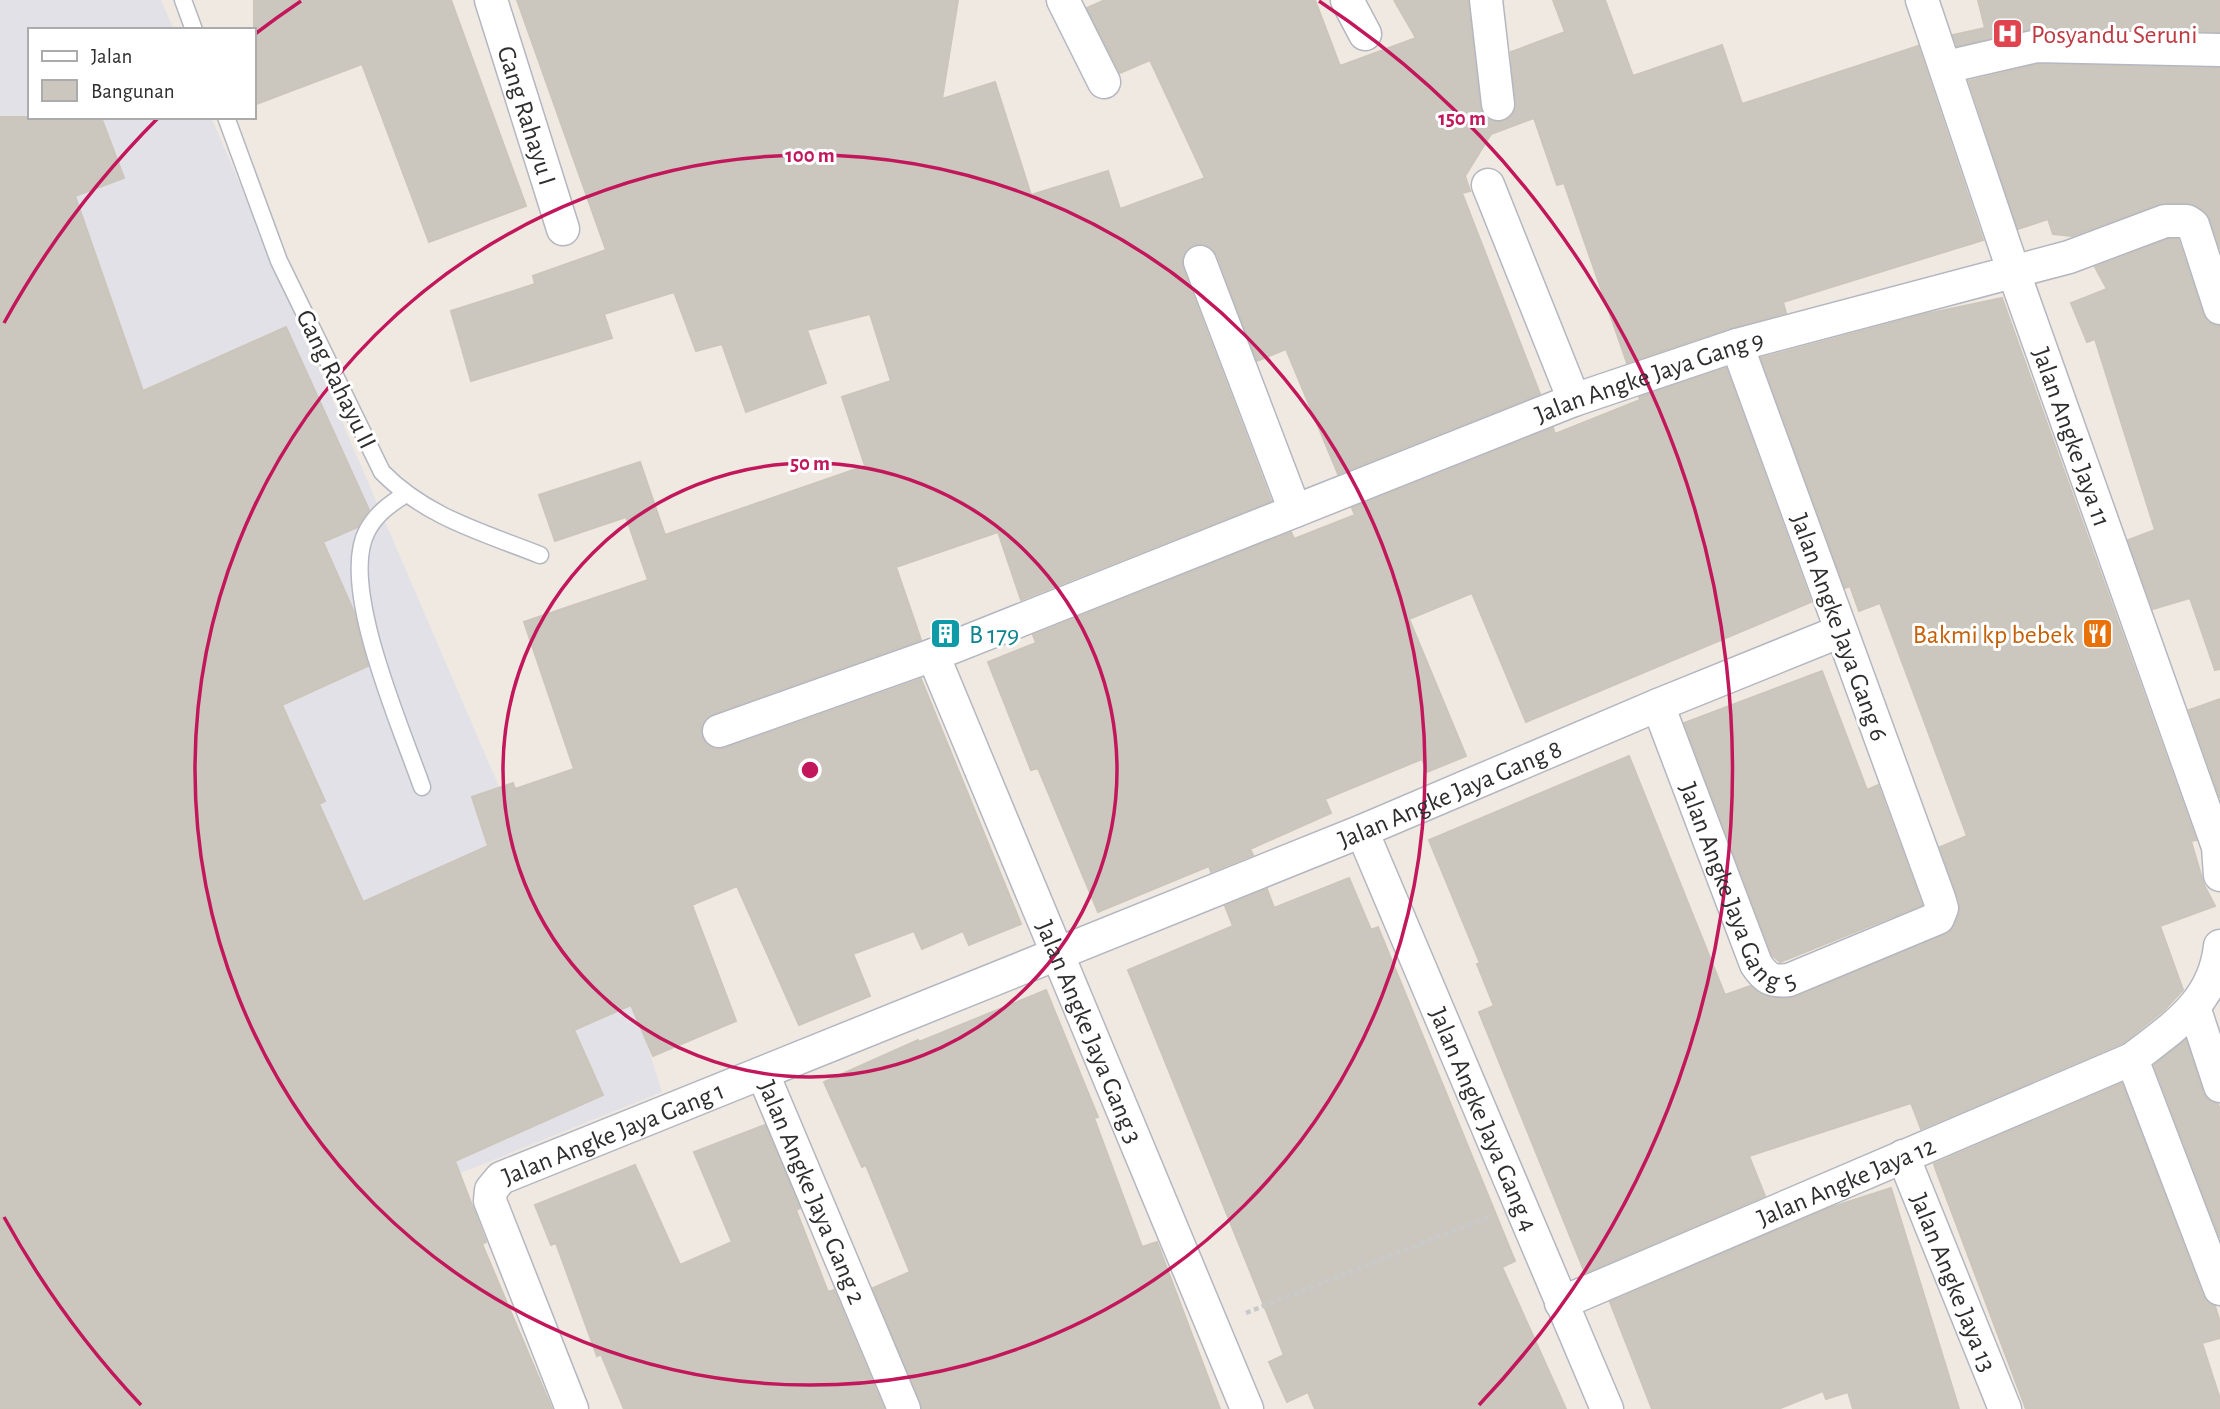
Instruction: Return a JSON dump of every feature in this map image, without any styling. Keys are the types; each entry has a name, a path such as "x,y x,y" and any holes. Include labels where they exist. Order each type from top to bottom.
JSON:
{"street":[{"name":"Gang Rahayu I","path":"491,0 563,229"},
{"path":"1063,0 1104,82"},
{"path":"1346,0 1365,34"},
{"path":"1486,0 1497,104"},
{"name":"Jalan Angke Jaya 11","path":"1922,0 2014,273 2219,856"},
{"path":"1946,67 2037,46 2220,50"},
{"path":"1488,185 1574,400"},
{"name":"Jalan Angke Jaya Gang 9","path":"719,731 933,655 1574,400 1737,345 2069,257 2165,221 2188,221 2193,225 2220,308"},
{"path":"1200,262 1295,510"},
{"name":"Jalan Angke Jaya Gang 6","path":"1737,345 1942,908"},
{"name":"Jalan Angke Jaya Gang 8","path":"1056,953 1362,831 1658,705 1841,631"},
{"name":"Jalan Angke Jaya Gang 3","path":"933,655 1247,1409"},
{"name":"Jalan Angke Jaya Gang 5","path":"1658,705 1756,964 1765,977 1775,982 1790,980 1930,923 1938,918 1942,908"},
{"name":"Jalan Angke Jaya Gang 4","path":"1362,831 1606,1409"},
{"path":"2220,946 2218,962 2194,1010 2132,1059 2220,1289"},
{"name":"Jalan Angke Jaya Gang 2","path":"904,1409 763,1074 1056,953"},
{"path":"2194,1010 2220,1087"},
{"name":"Jalan Angke Jaya 12","path":"1561,1303 2132,1059"},
{"name":"Jalan Angke Jaya Gang 1","path":"572,1409 490,1202 491,1190 501,1178 763,1074"},
{"name":"Jalan Angke Jaya 13","path":"1903,1156 2005,1409"}],"lane":[{"path":"183,0 193,28"},
{"name":"Gang Rahayu II","path":"227,119 279,261 382,472 404,495 429,510 540,555"},
{"path":"404,495 384,508 366,533 358,571 367,627 422,787"}],"path":[{"path":"1213,1326 1521,1204"}],"shaded area":[{"path":"0,0 161,0 173,28 28,28 28,119 212,119 516,826 572,807 662,1092 128,1307 0,1278"}],"building":[{"path":"254,0 451,0 526,206 429,242 362,64 256,104"},
{"path":"517,0 958,0 942,99 995,82 1031,195 1108,171 1120,209 1205,178 1150,60 1120,73 1087,8 1105,0 1315,0 1340,66 1416,38 1394,0 1468,0 1480,107 1484,115 1499,122 1508,119 1515,111 1511,52 1565,32 1553,0 1605,0 1633,76 1722,45 1742,104 1918,46 1983,240 1783,302 1786,313 1731,328 1627,363 1564,183 1557,185 1534,118 1491,134 1465,176 1470,191 1462,193 1540,394 1338,474 1286,349 1257,361 1217,255 1204,244 1193,245 1182,258 1183,269 1271,501 1021,600 998,532 896,567 921,640 713,714 701,727 707,744 715,749 725,748 921,679 1021,924 969,945 963,931 922,949 914,931 853,954 870,996 799,1025 737,886 692,905 736,1021 653,1056 631,1005 574,1030 603,1095 455,1161 486,1242 482,1244 552,1409 0,1409 0,117 102,119 124,178 75,196 143,391 286,327 369,510 358,527 323,542 354,612 368,666 282,705 325,801 319,804 363,902 488,846 472,797 513,783 515,789 574,769 524,622 648,580 626,517 555,541 539,495 640,462 665,535 865,466 842,397 891,381 870,314 807,330 826,383 746,412 722,344 696,351 674,292 604,314 612,338 471,381 451,311 535,284 533,276 606,250"},
{"path":"1978,0 2220,0 2220,32 2037,28 1957,46 1953,35 1985,28"},
{"path":"2039,64 2220,68 2220,249 2210,219 2203,210 2187,203 2159,204 2072,236 2053,234 2048,219 2018,229 1969,81"},
{"path":"2168,239 2178,239 2203,314 2208,322 2220,326 2220,669 2215,670 2190,598 2153,609 2128,540 2155,530 2095,339 2087,342 2071,303 2107,289 2095,267"},
{"path":"2002,298 2196,840 2191,841 2204,885 2215,906 2160,926 2183,990 2164,1010 2123,1043 1921,1129 1911,1103 1749,1156 1765,1196 1585,1273 1479,1012 1494,1006 1477,964 1480,963 1429,840 1629,756 1725,995 1750,986 1771,998 1796,997 1951,931 1959,915 1960,903 1940,847 1967,836 1880,603 1859,611 1850,586 1845,588 1761,358 1926,314"},
{"path":"1726,368 1811,602 1526,722 1472,593 1409,619 1466,756 1427,772 1422,759 1325,799 1331,813 1250,849 1253,855 1211,872 1209,866 1098,912 1038,768 1031,770 988,662 1036,643 1033,635 1291,532 1294,539 1355,515 1352,508 1553,428 1555,434 1640,400 1639,397"},
{"path":"1822,671 1867,790 1878,785 1922,905 1780,962 1772,955 1684,723"},
{"path":"2220,699 2220,798 2189,710"},
{"path":"1349,878 1371,930 1378,927 1515,1261 1502,1267 1566,1409 1315,1409 1308,1392 1287,1402 1269,1362 1284,1355 1128,970 1233,926 1225,906 1267,889 1274,908"},
{"path":"1046,990 1098,1117 1094,1118 1142,1247 1157,1242 1220,1409 922,1409 873,1288 910,1272 866,1165 862,1167 824,1082 918,1040 919,1042"},
{"path":"2186,1040 2203,1092 2208,1100 2218,1104 2220,1109 2220,1238 2154,1065"},
{"path":"2122,1083 2203,1296 2215,1306 2220,1322 2220,1338 2202,1343 2220,1399 2220,1409 2026,1409 1934,1164"},
{"path":"765,1125 800,1208 796,1210 828,1292 834,1290 884,1409 624,1409 601,1354 597,1356 556,1243 551,1245 535,1205 635,1165 680,1265 732,1242 694,1152"},
{"path":"1891,1188 1959,1409 1853,1409 1848,1392 1826,1399 1823,1391 1778,1409 1652,1409 1610,1302 1829,1208"}],"place":[{"name":"Posyandu Seruni","path":"2008,34"},
{"name":"B 179","path":"946,634"},
{"name":"Bakmi kp bebek","path":"2097,634"}]}
